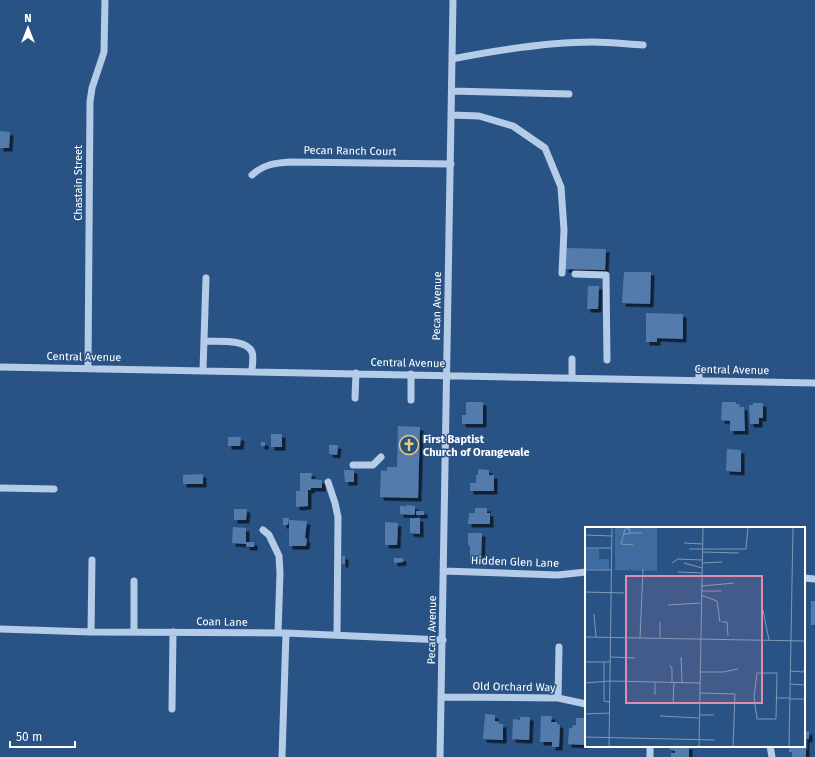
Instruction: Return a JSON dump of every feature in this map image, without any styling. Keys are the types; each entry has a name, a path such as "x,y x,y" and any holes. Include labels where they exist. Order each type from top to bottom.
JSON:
{"street":[{"name":"Chastain Street","path":"88,368 90,102 92,88 104,52 105,0"},
{"name":"Pecan Avenue","path":"440,757 453,0"},
{"path":"452,59 505,49 593,42 643,46"},
{"path":"452,91 569,94"},
{"path":"451,115 479,116 513,126 545,148 561,187 564,230 562,273"},
{"name":"Pecan Ranch Court","path":"252,175 264,166 270,164 291,162 451,164"},
{"path":"575,274 606,275 607,360"},
{"path":"203,370 206,278"},
{"path":"204,341 238,342 247,347 252,352 252,371"},
{"path":"572,359 572,378"},
{"name":"Central Avenue","path":"0,367 815,383"},
{"path":"699,369 699,380"},
{"path":"355,398 356,373"},
{"path":"411,374 411,400"},
{"path":"353,465 373,465 381,457"},
{"path":"328,482 338,517 337,635"},
{"path":"0,488 54,489"},
{"path":"263,530 269,535 279,556 280,573 278,633"},
{"path":"91,632 92,560"},
{"name":"Hidden Glen Lane","path":"444,571 558,575 585,572"},
{"path":"134,581 134,632"},
{"name":"Coan Lane","path":"0,629 91,632 286,633 443,640"},
{"path":"172,632 172,709"},
{"path":"282,757 286,633"},
{"path":"558,698 559,647"},
{"name":"Old Orchard Way","path":"442,697 558,698 585,704"},
{"path":"770,747 772,757"}],"building":[{"path":"0,131 10,132 9,148 0,148"},
{"path":"566,248 606,249 605,270 565,269"},
{"path":"624,272 651,272 650,304 622,303"},
{"path":"588,286 599,286 598,309 587,309"},
{"path":"646,313 683,314 683,339 657,338 657,342 646,342"},
{"path":"466,402 483,402 483,424 462,424 462,415 466,415"},
{"path":"722,402 736,402 736,404 740,404 739,407 744,407 745,431 730,431 730,421 721,420"},
{"path":"753,403 763,403 763,418 759,418 759,424 750,424 749,405 753,405"},
{"path":"398,426 420,427 418,498 380,497 381,470 387,471 387,467 397,467"},
{"path":"271,434 282,434 282,447 271,447"},
{"path":"228,437 241,437 240,446 228,446"},
{"path":"261,442 265,442 265,446 261,446"},
{"path":"329,445 338,445 337,455 329,454"},
{"path":"727,449 741,450 741,472 726,471"},
{"path":"478,469 489,470 489,475 494,475 494,491 470,491 470,483 476,483"},
{"path":"344,470 354,470 354,482 345,482"},
{"path":"300,473 312,473 311,479 322,480 322,488 311,488 311,490 308,490 308,506 296,507 296,491 300,491"},
{"path":"203,474 203,484 183,484 183,475"},
{"path":"406,505 415,506 415,514 400,514 400,506 405,506 405,510"},
{"path":"475,508 487,508 487,513 490,513 490,524 468,524 469,513 475,513"},
{"path":"234,509 247,509 246,520 234,520"},
{"path":"416,511 424,511 424,515 416,515"},
{"path":"283,518 289,518 288,525 283,525"},
{"path":"410,518 420,518 420,534 410,533"},
{"path":"289,520 307,521 305,538 307,539 306,546 289,546"},
{"path":"385,522 398,523 397,545 385,545"},
{"path":"233,527 246,528 246,542 254,542 254,547 246,547 246,544 232,543"},
{"path":"468,533 482,533 481,561 470,560"},
{"path":"342,556 345,556 345,564 342,564"},
{"path":"394,558 403,558 403,562 394,563"},
{"path":"811,601 815,601 815,625 811,625"},
{"path":"485,714 495,715 495,721 499,722 499,724 503,724 503,740 483,739"},
{"path":"541,716 552,716 551,722 557,722 557,724 560,725 559,747 552,747 552,742 540,742"},
{"path":"520,717 530,717 529,740 512,739 513,719 520,720"},
{"path":"576,718 585,718 585,745 568,744 569,728 576,725"},
{"path":"809,731 809,739 806,739 806,757 792,757 792,752 789,752 789,747 805,747 805,732"},
{"path":"669,747 689,747 689,757 671,757 671,753 675,753 675,751 669,749"}],"place":[{"name":"First Baptist Church of Orangevale","path":"409,445"}]}
